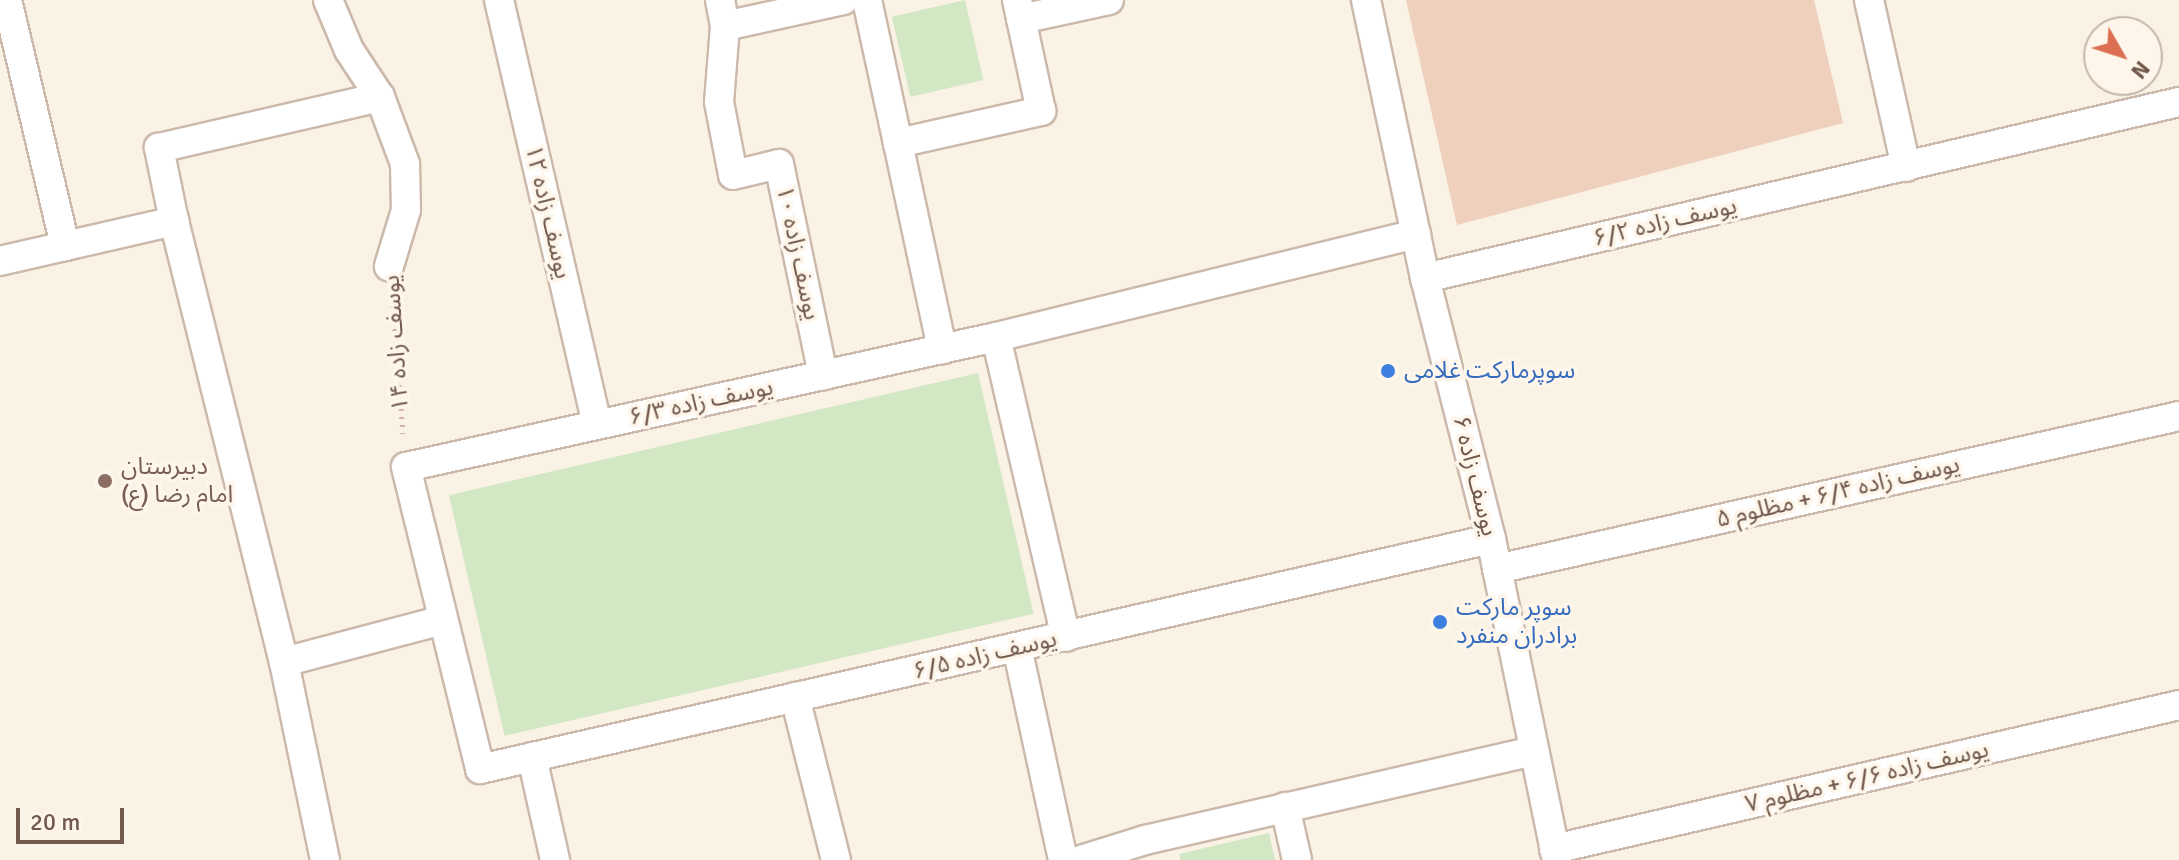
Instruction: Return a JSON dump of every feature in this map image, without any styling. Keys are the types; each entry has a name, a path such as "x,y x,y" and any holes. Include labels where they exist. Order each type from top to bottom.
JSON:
{"street":[{"path":"7,0 65,246"},
{"name":"یوسف زاده ۱۴","path":"328,0 349,50 380,97 405,164 406,210 389,266"},
{"name":"یوسف زاده ۱۲","path":"499,0 597,425"},
{"path":"722,13 843,0"},
{"path":"867,0 942,349"},
{"path":"898,143 1041,111 1019,10 1109,0"},
{"name":"یوسف زاده ۶","path":"1366,0 1425,278 1491,539 1556,854"},
{"path":"1869,0 1906,167"},
{"name":"یوسف زاده ۱۰","path":"722,13 719,102 733,175 779,164 823,375"},
{"path":"325,860 284,662 174,221 159,148 380,97"},
{"name":"یوسف زاده ۶/۲","path":"1425,278 2179,102"},
{"path":"0,261 174,221"},
{"name":"یوسف زاده ۶/۳","path":"406,467 996,337 1416,234"},
{"path":"996,337 1066,637"},
{"name":"یوسف زاده ۶/۴ + مظلوم ۵","path":"1497,569 2179,416"},
{"path":"284,662 443,620 406,467"},
{"name":"یوسف زاده ۶/۵","path":"443,620 480,769 1491,539"},
{"path":"1017,647 1063,860"},
{"path":"795,697 836,860"},
{"name":"یوسف زاده ۶/۶ + مظلوم ۷","path":"1556,854 2179,705"},
{"path":"1081,860 1147,850 1285,807 1533,751"},
{"path":"532,757 555,860"},
{"path":"1285,807 1297,860"}],"path":[{"name":"یوسف زاده ۱۴","path":"389,266 406,467"}],"green space":[{"path":"965,0 983,80 910,97 892,17"},
{"path":"978,373 1034,614 504,736 449,495"},
{"path":"1269,833 1275,860 1181,860 1179,854"}],"building":[{"path":"1406,0 1814,0 1843,123 1457,225"}],"place":[{"name":"سوپرمارکت غلامی","path":"1388,371"},
{"name":"دبیرستان امام رضا (ع)","path":"105,481"},
{"name":"سوپر مارکت برادران منفرد","path":"1440,622"}]}
